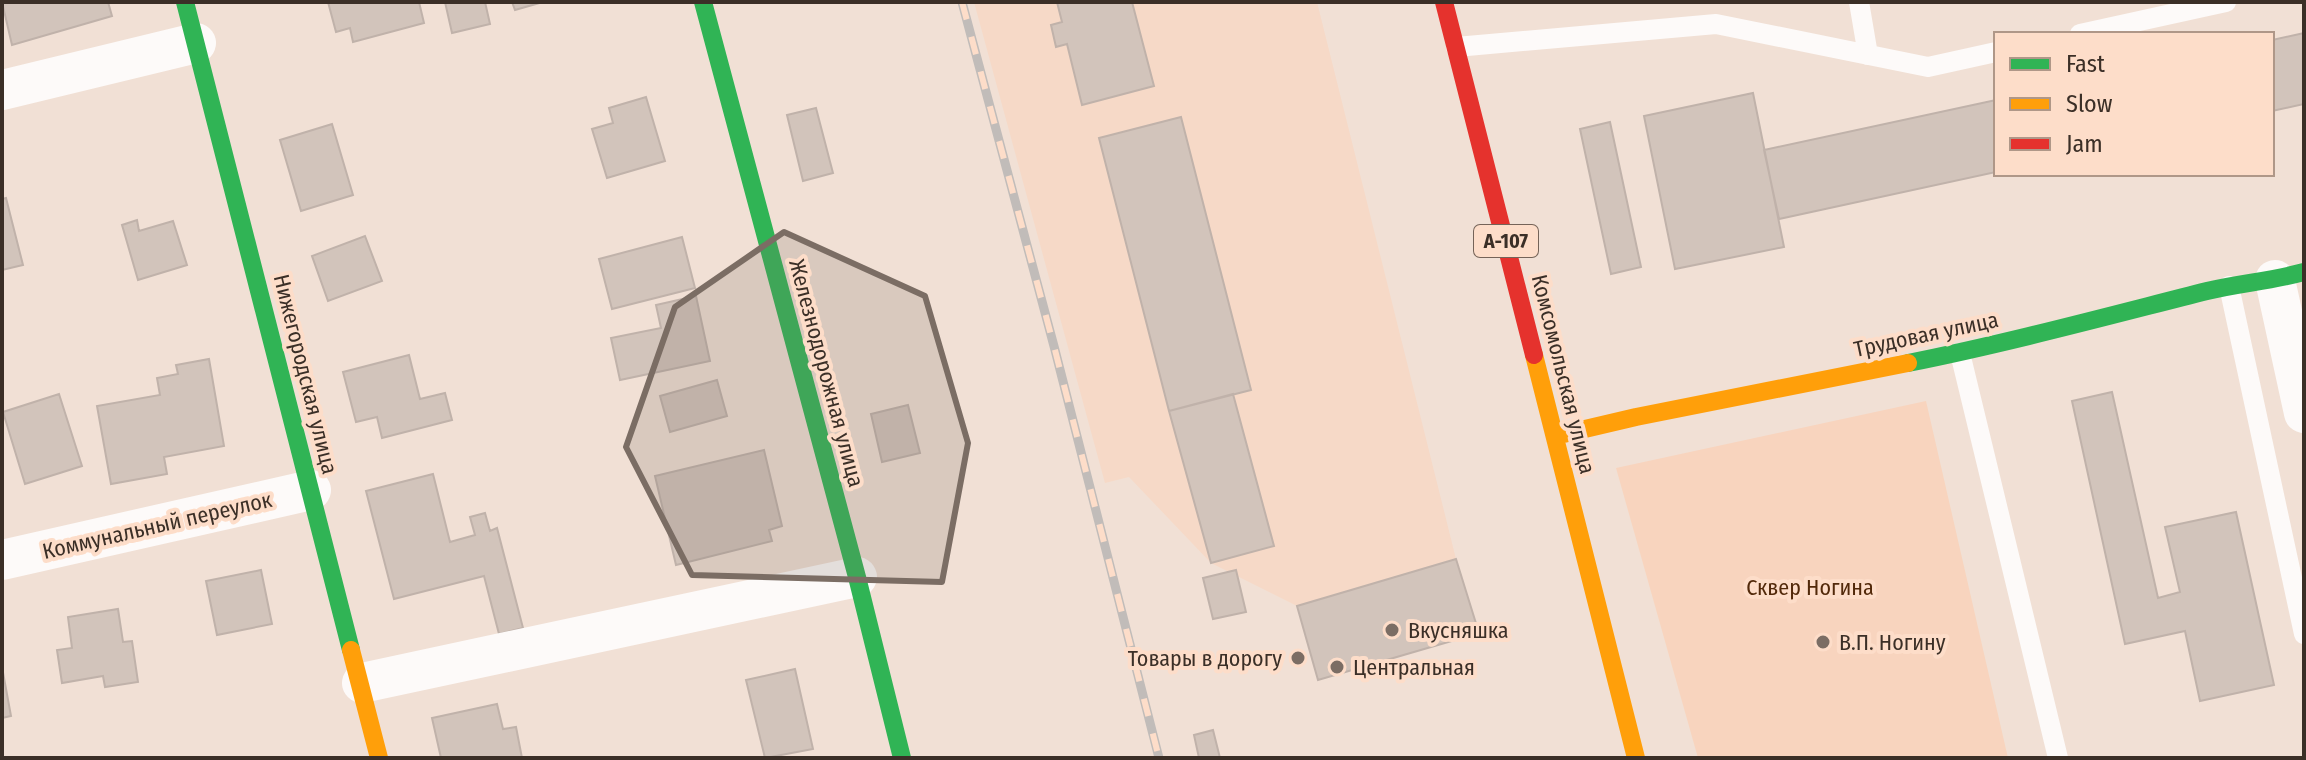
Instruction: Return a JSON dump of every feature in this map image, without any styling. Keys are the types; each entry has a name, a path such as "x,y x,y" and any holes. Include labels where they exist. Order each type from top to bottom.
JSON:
{"street":[{"name":"Нижегородская улица","path":"185,2 379,758"},
{"name":"Железнодорожная улица","path":"703,2 857,577 902,758"},
{"name":"Комсомольская улица","path":"1444,2 1636,758"},
{"path":"2,90 196,43"},
{"path":"2289,276 2304,413"},
{"name":"Трудовая улица","path":"1555,436 1960,353 2229,286 2289,276"},
{"name":"Коммунальный переулок","path":"2,560 311,490"},
{"path":"362,683 857,577"}],"lane":[{"path":"1859,2 1868,55"},
{"path":"2089,32 2226,2"},
{"path":"1456,47 1716,24 1928,67 1994,52"},
{"path":"2229,286 2304,634"},
{"path":"1960,353 2058,758"}],"highlighted area":[{"path":"784,232 925,296 968,443 942,582 692,575 626,447 675,307"}],"shaded area":[{"path":"974,2 1317,2 1456,559 1297,606 1211,563 1129,477 1105,483"}],"green space":[{"name":"Сквер Ногина","path":"1926,401 2008,758 1698,758 1616,468"}],"building":[{"path":"2,2 108,2 112,16 12,45"},
{"path":"328,2 419,2 424,23 353,42 350,28 336,32"},
{"path":"445,2 485,2 490,24 452,33"},
{"path":"512,2 543,2 515,10"},
{"path":"1057,2 1132,2 1154,86 1082,105 1067,44 1056,47 1051,25 1062,22"},
{"path":"2304,33 2304,104 2274,111 2274,40"},
{"path":"1753,93 1784,247 1675,269 1644,116"},
{"path":"646,97 665,161 607,178 592,129 613,123 609,108"},
{"path":"1994,100 1994,172 1779,219 1764,150"},
{"path":"816,108 833,173 803,181 787,115"},
{"path":"1181,117 1251,390 1169,411 1099,138"},
{"path":"1610,122 1641,267 1611,274 1580,129"},
{"path":"332,124 353,195 301,211 280,140"},
{"path":"6,198 23,265 2,270 2,199"},
{"path":"137,220 139,231 173,221 187,265 138,280 122,225"},
{"path":"365,236 382,281 328,301 312,256"},
{"path":"682,237 695,288 612,309 599,259"},
{"path":"696,296 710,361 620,380 611,338 661,328 656,305"},
{"path":"409,355 420,399 445,393 452,420 382,438 377,417 356,422 343,372"},
{"path":"209,359 224,446 164,457 167,474 111,484 97,406 160,395 157,378 178,374 176,365"},
{"path":"717,380 727,416 670,432 660,396"},
{"path":"2112,392 2158,598 2180,592 2165,527 2236,512 2274,685 2200,701 2185,631 2125,644 2072,401"},
{"path":"59,394 82,466 25,484 3,412"},
{"path":"1233,394 1274,546 1211,563 1169,411"},
{"path":"908,405 920,453 882,462 871,414"},
{"path":"764,450 782,526 769,530 772,541 676,565 655,476"},
{"path":"433,474 450,542 475,535 470,517 485,513 490,531 497,528 523,628 499,634 484,576 394,599 366,491"},
{"path":"1456,559 1479,633 1318,680 1297,606"},
{"path":"261,570 272,624 217,635 206,581"},
{"path":"1236,570 1246,612 1213,619 1203,578"},
{"path":"118,609 123,642 132,641 138,682 105,687 103,676 62,683 57,650 72,648 68,617"},
{"path":"2,667 11,716 2,718"},
{"path":"795,669 813,749 765,758 746,680"},
{"path":"497,704 503,729 516,727 522,758 441,758 432,718"},
{"path":"1213,730 1220,758 1199,758 1194,735"}],"railway":[{"path":"962,2 1159,758"}],"traffic: fast":[{"path":"185,2 351,650"},
{"path":"703,2 857,577 902,758"},
{"path":"1908,363 2207,291 2304,272"}],"traffic: slow":[{"path":"1534,355 1636,758"},
{"path":"1555,436 1908,363"},
{"path":"351,650 379,758"}],"traffic: jam":[{"path":"1444,2 1534,355"}],"place":[{"name":"Вкусняшка","path":"1392,630"},
{"name":"В.П. Ногину","path":"1823,642"},
{"name":"Товары в дорогу","path":"1298,658"},
{"name":"Центральная","path":"1337,667"}]}
